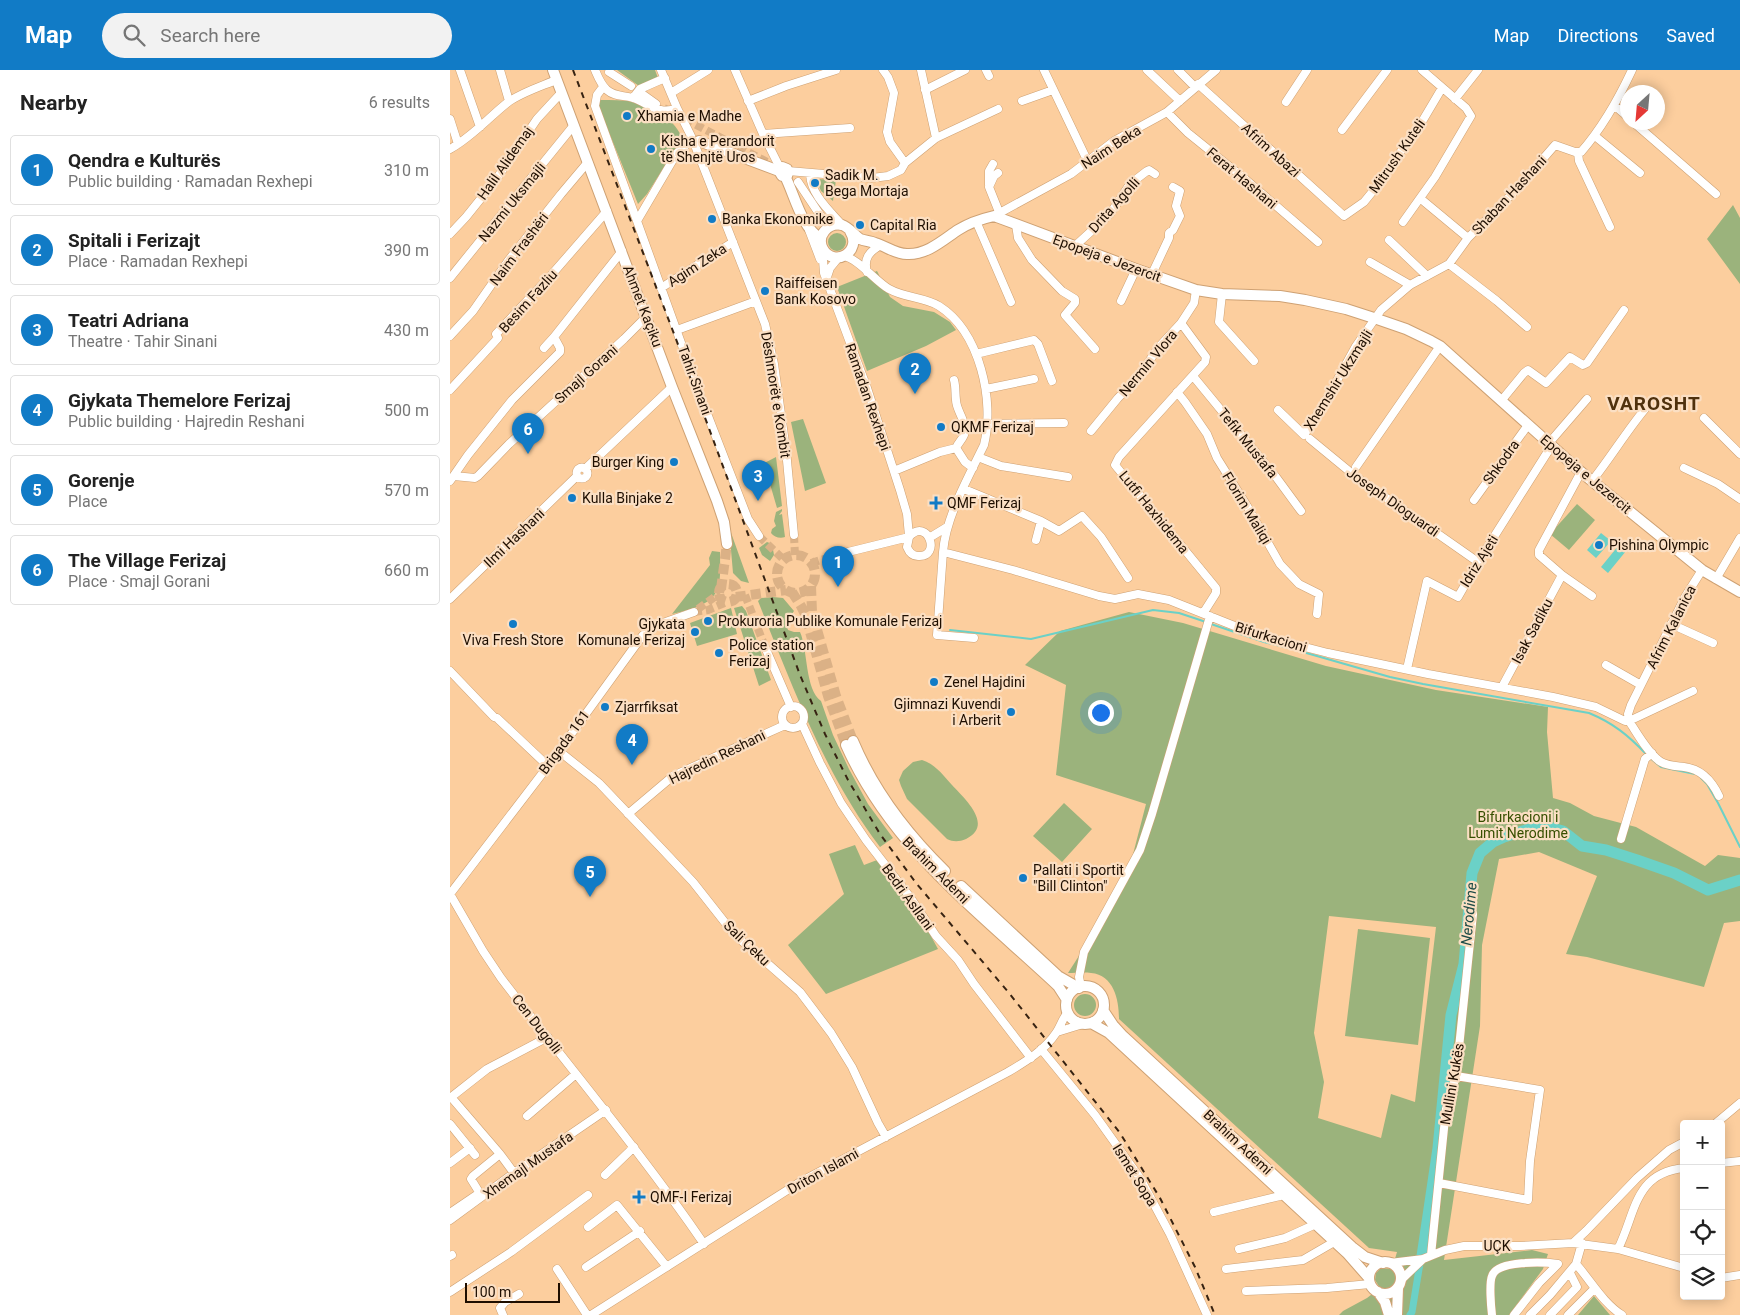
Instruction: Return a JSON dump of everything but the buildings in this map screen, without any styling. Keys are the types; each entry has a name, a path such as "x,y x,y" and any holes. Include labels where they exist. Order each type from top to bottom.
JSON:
{"main road":[{"name":"Ahmet Kaçiku","path":"555,75 647,316 672,387 718,501 724,522 727,544"},
{"path":"696,142 783,172 808,226 822,240 829,255 841,257 852,247 866,241"},
{"path":"822,240 828,227 844,227 866,241 881,245 900,254 914,254 922,252 946,239 959,229 996,214"},
{"name":"Epopeja e Jezercit","path":"996,214 1016,225 1196,290 1222,294 1280,296 1346,309 1406,329 1440,346 1581,472 1702,570 1740,592"},
{"path":"844,227 854,238 852,247"},
{"name":"Brahim Ademi","path":"1067,1000 1058,986 915,852 880,807 861,777 849,743 897,818 918,844 957,883 1058,976 1080,987 1089,987 1098,992 1103,1000 1103,1010 1113,1026 1123,1036 1352,1247 1365,1257 1387,1263"},
{"path":"1068,1012 1066,1008 1067,1000 1072,992 1080,987"},
{"path":"1087,1023 1099,1018 1103,1010"},
{"name":"Brahim Ademi","path":"1068,1012 1074,1021 1087,1023 1109,1032 1316,1224 1357,1263 1385,1302 1389,1315"},
{"path":"1369,1281 1374,1268 1387,1263 1398,1270 1397,1315"},
{"path":"1378,1292 1386,1294 1399,1284"}],"street":[{"path":"460,70 480,127"},
{"path":"500,70 509,101"},
{"path":"597,70 603,87 616,96 633,98 663,111 677,108"},
{"name":"Dëshmorët e Kombit","path":"661,70 677,108 696,142 765,324 774,364 786,450 794,535"},
{"path":"671,93 708,70"},
{"path":"735,70 763,134 783,172 872,178 888,176 901,170 905,163 936,138 998,108"},
{"path":"748,101 786,86 836,70"},
{"path":"883,70 894,93 888,132 890,142 905,163"},
{"path":"921,70 936,138"},
{"path":"925,90 965,70"},
{"path":"1044,70 1072,125 1088,162"},
{"path":"1147,70 1180,101"},
{"name":"Afrim Abazi","path":"1178,70 1344,216"},
{"name":"Naim Beka","path":"996,214 1071,174 1114,141 1167,112 1216,70"},
{"path":"1286,102 1307,70"},
{"path":"1342,130 1387,70"},
{"path":"1403,222 1455,145 1470,116 1466,108 1422,70"},
{"path":"1455,99 1478,70"},
{"path":"1610,227 1579,161 1578,153 1595,136 1620,96 1632,70"},
{"path":"609,72 630,86"},
{"path":"450,149 480,127 509,101 555,75"},
{"path":"633,98 640,89 665,78"},
{"name":"Tahir Sinani","path":"603,87 597,95 595,106 748,519 759,536"},
{"name":"Mitrush Kuteli","path":"1344,216 1364,202 1423,120 1442,88"},
{"path":"1022,102 1053,90"},
{"name":"Halil Alidemaj","path":"450,234 495,181 537,119 561,92"},
{"path":"642,94 656,104"},
{"path":"1614,105 1620,110"},
{"name":"Ferat Hashani","path":"1167,112 1188,133 1318,242"},
{"path":"450,119 458,144"},
{"name":"Nazmi Uksmajli","path":"450,278 574,125"},
{"path":"763,134 850,128"},
{"path":"1642,130 1716,194"},
{"path":"1595,136 1640,173"},
{"path":"637,221 677,153 686,146 690,149 696,142"},
{"name":"Shaban Hashani","path":"1377,319 1381,310 1410,285 1449,264 1468,238 1516,191 1555,145 1578,153"},
{"name":"Naim Frashëri","path":"450,336 473,310 508,261 588,162"},
{"path":"993,164 989,172 989,187 996,214"},
{"name":"Drita Agolli","path":"1075,246 1110,214 1130,184 1146,171 1149,170 1155,174"},
{"path":"989,187 998,173"},
{"path":"810,174 810,180 817,194 844,227"},
{"path":"798,182 819,214 827,221 844,227"},
{"path":"1152,274 1169,238 1169,233 1173,230 1180,216 1176,206 1180,191 1173,187"},
{"path":"1420,199 1468,238"},
{"name":"Besim Fazliu","path":"450,390 498,338 496,334 607,211"},
{"name":"Ramadan Rexhepi","path":"819,214 822,240 822,267 867,388 894,471 907,514 909,536 907,547"},
{"path":"976,221 1011,302"},
{"path":"1016,225 1018,238 1032,260 1062,291 1075,299 1075,303 1065,315 1094,349"},
{"path":"808,226 822,267"},
{"path":"1389,240 1427,276"},
{"name":"Agim Zeka","path":"661,288 733,242"},
{"path":"864,269 867,255 881,245"},
{"path":"852,247 853,253 864,269"},
{"path":"544,348 622,251"},
{"path":"826,280 830,268 841,257 851,259 894,292 939,306 962,329 976,354 986,389 987,424 984,444 947,527 943,552 937,635 974,638"},
{"path":"1370,262 1410,285"},
{"path":"1449,264 1527,326"},
{"path":"1122,301 1136,269"},
{"name":"Nermin Vlora","path":"1091,431 1118,398 1135,381 1159,347 1181,323 1194,303 1196,290"},
{"path":"1222,294 1219,322 1254,362"},
{"path":"677,330 756,301"},
{"path":"1501,401 1524,372 1528,370 1546,383 1570,357 1583,366 1624,310"},
{"name":"Smajl Gorani","path":"452,479 475,478 478,476 508,444 605,357 647,316"},
{"name":"Xhemshir Ukzmajli","path":"1278,410 1304,435 1328,397 1356,346 1377,319"},
{"name":"Lutfi Haxhidema","path":"1181,323 1206,357 1205,362 1119,457 1115,465 1216,588 1216,594 1208,618"},
{"path":"452,479 468,455 512,400 560,352 554,337"},
{"path":"976,354 1034,340 1038,344 1052,381"},
{"path":"1356,467 1440,346"},
{"name":"Tefik Mustafa","path":"1193,376 1276,477 1301,511"},
{"path":"986,389 1034,379"},
{"path":"954,380 956,389 955,401 963,419 964,434 956,448"},
{"name":"Ilmi Hashani","path":"450,599 577,476 576,471 578,469 581,467 586,468 672,387"},
{"name":"Florim Maliqi","path":"1177,392 1207,434 1224,472 1247,506 1280,564 1299,584 1319,594 1317,614"},
{"name":"Idriz Ajeti","path":"1407,669 1427,581 1458,597 1550,444 1587,398"},
{"path":"1592,481 1645,409"},
{"path":"1704,418 1740,454"},
{"path":"987,424 1064,423"},
{"name":"Shkodra","path":"1474,500 1528,425"},
{"name":"Joseph Dioguardi","path":"1310,439 1355,476 1478,562"},
{"path":"894,471 940,452 956,448"},
{"path":"956,448 965,462 973,468"},
{"path":"978,457 1002,466 1068,477"},
{"path":"1684,468 1718,484 1740,499"},
{"path":"1581,472 1539,550 1539,555 1562,575 1592,596"},
{"path":"964,489 1059,531 1082,516 1101,537 1128,578"},
{"name":"Ramadan Rexhepi","path":"907,514 919,532 926,534 930,544"},
{"path":"1036,540 1041,522"},
{"path":"888,542 907,547 909,552 916,556 922,556 930,544 947,527"},
{"path":"844,553 919,532"},
{"path":"1716,579 1740,538"},
{"name":"Bifurkacioni","path":"930,544 943,552 1014,570 1099,596 1115,599 1138,594 1169,600 1208,618 1270,638 1328,653 1596,707 1625,721 1629,721"},
{"name":"Afrim Kalanica","path":"1629,721 1628,714 1631,705 1685,597 1702,570"},
{"name":"Isak Sadiku","path":"1502,687 1562,575"},
{"name":"Brigada 161","path":"450,894 548,766 643,634 660,624 694,612"},
{"path":"1080,987 1084,952 1140,850 1208,618"},
{"path":"1671,624 1712,643"},
{"path":"766,647 791,707"},
{"name":"Afrim Kalanica","path":"1606,665 1641,686"},
{"path":"450,671 494,717 548,766"},
{"path":"1693,691 1629,721 1649,756 1670,765 1686,767 1703,775 1712,783 1719,796"},
{"path":"791,707 801,710 804,717 802,724 792,728 785,725 783,718 785,711 791,707"},
{"name":"Bedri Asllani","path":"802,724 841,803 866,840 910,896 936,936 958,960 974,984 1031,1058"},
{"name":"Hajredin Reshani","path":"628,814 673,776 785,725"},
{"name":"Sali Çeku","path":"559,750 599,783 693,882 734,934 800,992 831,1033 852,1067 886,1137"},
{"path":"1622,839 1649,756"},
{"name":"Cen Dugolli","path":"450,894 496,971 606,1110 670,1194 704,1244"},
{"name":"Mullini Kukës","path":"1431,1255 1446,1109 1456,1076 1474,914"},
{"name":"Driton Islami","path":"591,1315 800,1182 980,1088 1031,1058 1057,1032 1060,1023 1068,1012"},
{"name":"Driton Islami","path":"1057,1032 1087,1023"},
{"path":"514,1173 500,1154 451,1098 487,1069 548,1037"},
{"name":"Ismet Sopa","path":"1041,1049 1100,1123 1140,1178 1170,1234 1208,1315"},
{"path":"526,1116 576,1074"},
{"path":"1439,1184 1528,1200 1530,1161 1540,1090 1456,1076"},
{"path":"1720,1120 1740,1103"},
{"name":"Xhemajl Mustafa","path":"450,1220 514,1173 606,1110"},
{"path":"450,1124 475,1156"},
{"path":"1573,1243 1586,1232 1636,1178 1669,1150 1680,1144"},
{"path":"605,1175 634,1147"},
{"path":"450,1164 470,1148"},
{"path":"450,1213 478,1194 479,1192 472,1179 473,1176 500,1154"},
{"path":"1725,1163 1740,1161"},
{"path":"1618,1249 1640,1192 1662,1173 1680,1168"},
{"path":"450,1292 510,1252 588,1195"},
{"path":"1214,1212 1284,1195"},
{"path":"588,1227 617,1205 667,1266"},
{"path":"1239,1249 1285,1238 1316,1224"},
{"path":"586,1267 640,1231"},
{"path":"1226,1269 1303,1260 1334,1242"},
{"path":"1530,1315 1570,1273 1576,1264 1582,1243"},
{"name":"UÇK","path":"1387,1263 1422,1259 1464,1246 1582,1243 1618,1249 1680,1267"},
{"name":"UÇK","path":"1399,1284 1422,1259"},
{"path":"1492,1315 1492,1276 1498,1268 1521,1263 1547,1262 1558,1264 1539,1282 1514,1315"},
{"path":"1576,1264 1595,1288 1622,1315"},
{"path":"557,1270 587,1315"},
{"path":"1550,1315 1577,1287 1570,1273"},
{"path":"1725,1277 1740,1275"},
{"path":"1246,1291 1327,1288 1369,1281"},
{"path":"1568,1315 1595,1288"},
{"path":"503,1315 500,1308 505,1302 518,1294"}],"green space":[{"path":"617,70 655,70 658,78 639,86"},
{"path":"600,100 631,101 649,106 670,120 682,139 647,194 638,204 597,103"},
{"path":"816,179 836,180 833,201 821,191"},
{"path":"1733,205 1740,218 1740,284 1707,239"},
{"path":"837,233 843,236 846,242 843,248 837,251 831,248 828,242 831,236"},
{"path":"877,271 890,297 903,306 934,312 950,322 956,330 926,346 867,371 837,287"},
{"path":"803,419 826,483 805,491 791,422"},
{"path":"776,457 782,506 777,508 770,484 753,486 747,472"},
{"path":"1577,504 1595,520 1569,550 1550,534"},
{"path":"782,509 779,515 782,514 785,537 779,538 771,533 772,529 776,526 774,521 776,512"},
{"path":"729,527 749,583 741,581 733,573"},
{"path":"767,542 772,544 774,555 770,561 762,555 759,548"},
{"path":"712,551 720,552 720,580 715,594 711,599 699,606 672,614 710,565 709,558"},
{"path":"761,598 783,598 794,611 786,623 788,630 800,632 812,688 821,701 833,735 849,769 868,804 893,838 880,847 860,819 826,760 797,697 758,601"},
{"path":"742,606 746,611 771,680 759,686 734,608"},
{"path":"731,608 737,634 697,646 690,623"},
{"name":"Bifurkacioni i Lumit Nerodime","path":"1129,612 1183,623 1326,666 1436,690 1548,707 1547,732 1553,798 1570,803 1594,816 1636,827 1705,866 1718,855 1740,858 1740,921 1724,923 1704,987 1587,957 1566,954 1597,876 1539,852 1499,859 1482,945 1480,1026 1444,1260 1532,1250 1548,1254 1543,1269 1509,1315 1339,1315 1380,1288 1375,1280 1376,1273 1381,1268 1392,1269 1397,1252 1369,1248 1119,1019 1118,1004 1114,990 1105,978 1091,973 1068,973 1112,904 1131,862 1146,804 1056,775 1066,685 1025,665 1060,631","holes":["1329,916 1436,927 1415,1102 1391,1094 1381,1138 1318,1118 1324,1082 1314,1033"]},
{"path":"922,760 938,770 974,811 978,826 974,833 966,839 952,841 947,839 907,799 899,780 903,771 913,762"},
{"path":"1064,803 1092,829 1062,862 1033,836"},
{"path":"855,845 864,865 877,860 920,916 938,949 826,994 788,945 844,894 829,854"},
{"path":"1358,929 1430,938 1418,1045 1345,1036"},
{"path":"1081,994 1089,994 1096,1001 1096,1009 1089,1016 1081,1016 1074,1009 1074,1001"},
{"path":"1594,1296 1610,1315 1578,1315"}],"water":[{"name":"Pishina Olympic","path":"1601,533 1611,541 1596,558 1587,550"},
{"path":"1619,545 1626,551 1608,573 1601,567"}],"waterway":[{"path":"950,630 1031,639 1153,610 1179,613 1206,622"},
{"path":"1211,624 1264,642 1390,677 1589,713 1620,730 1646,754"},
{"path":"1649,757 1661,767 1695,774"},
{"path":"1701,778 1707,784 1718,803 1740,847"},
{"name":"Nerodime","path":"1422,1256 1438,1148 1451,1015 1464,964 1472,873 1480,853 1493,842 1504,837 1536,827 1548,827 1563,831 1582,846 1606,850 1637,860 1674,873 1708,890 1740,880"},
{"name":"Nerodime","path":"1410,1315 1420,1263"}],"tunnel":[{"path":"664,108 767,162"},
{"path":"794,535 795,556"},
{"path":"759,536 784,560"},
{"path":"721,589 727,544"},
{"path":"811,563 844,553"},
{"path":"796,555 809,561 815,574 809,587 796,593 783,587 777,574 783,561 796,555"},
{"path":"728,584 734,587 737,593 734,599 728,602 722,599 719,593 722,587 728,584"},
{"path":"811,586 812,612 836,696 853,741"},
{"path":"736,597 786,590"},
{"path":"792,592 805,614 828,696 846,745"},
{"path":"698,609 720,593"},
{"path":"745,595 765,647"},
{"path":"694,612 708,610 727,602"}],"railway":[{"path":"573,70 676,339 800,675 825,734 848,780 880,834 916,883 1009,993 1120,1133 1160,1198 1195,1267 1215,1315"}],"place":[{"name":"Xhamia e Madhe","path":"627,116"},
{"name":"Kisha e Perandorit të Shenjtë Uros","path":"651,149"},
{"name":"Sadik M. Bega Mortaja","path":"815,183"},
{"name":"Banka Ekonomike","path":"712,219"},
{"name":"Capital Ria","path":"860,225"},
{"name":"Raiffeisen Bank Kosovo","path":"765,291"},
{"name":"Spitali i Ferizajt","path":"915,394"},
{"name":"QKMF Ferizaj","path":"941,427"},
{"name":"The Village Ferizaj","path":"528,454"},
{"name":"Burger King","path":"674,462"},
{"name":"Kulla Binjake 2","path":"572,498"},
{"name":"Teatri Adriana","path":"758,501"},
{"name":"QMF Ferizaj","path":"936,503"},
{"name":"Pishina Olympic","path":"1599,545"},
{"name":"Qendra e Kulturës","path":"838,587"},
{"name":"Prokuroria Publike Komunale Ferizaj","path":"708,621"},
{"name":"Viva Fresh Store","path":"513,624"},
{"name":"Gjykata Komunale Ferizaj","path":"695,632"},
{"name":"Police station Ferizaj","path":"719,653"},
{"name":"Zenel Hajdini","path":"934,682"},
{"name":"Zjarrfiksat","path":"605,707"},
{"name":"Gjimnazi Kuvendi i Arberit","path":"1011,712"},
{"name":"Gjykata Themelore Ferizaj","path":"632,765"},
{"name":"Pallati i Sportit \"Bill Clinton\"","path":"1023,878"},
{"name":"Gorenje","path":"590,897"},
{"name":"QMF-I Ferizaj","path":"639,1197"}],"district":[{"name":"VAROSHT","path":"1654,403"}]}
